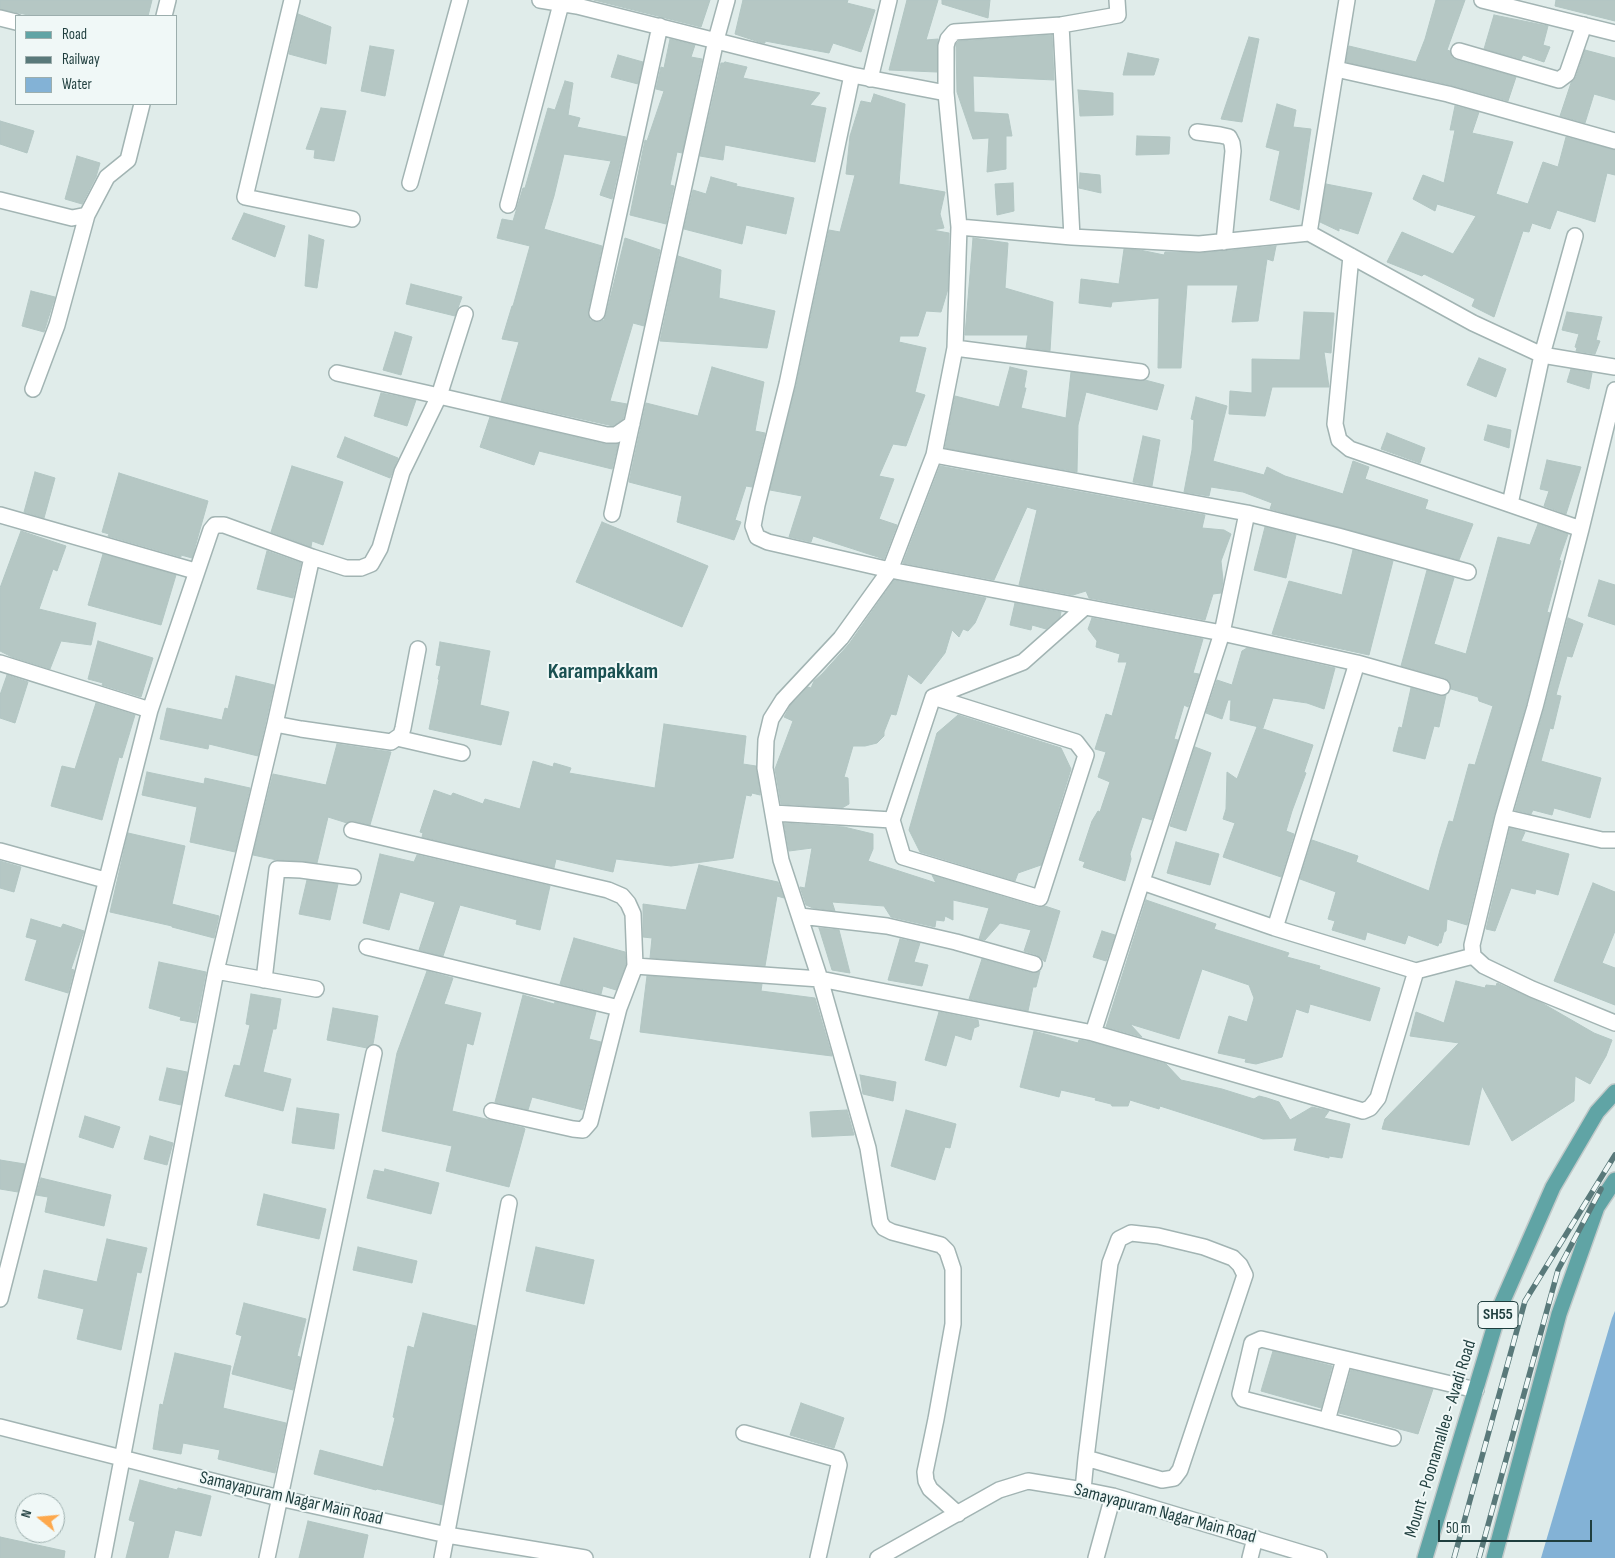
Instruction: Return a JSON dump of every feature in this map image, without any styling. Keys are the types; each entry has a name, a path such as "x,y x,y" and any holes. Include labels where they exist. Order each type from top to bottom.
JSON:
{"main road":[{"name":"Mount - Poonamallee - Avadi Road","path":"1425,1558 1501,1305 1553,1187 1598,1112 1615,1092"},
{"path":"1494,1558 1559,1314 1597,1207 1615,1180"}],"street":[{"path":"164,15 168,0"},
{"path":"292,0 245,197 352,219"},
{"path":"410,183 460,0"},
{"path":"540,0 562,4 578,3 852,75 946,93"},
{"path":"612,514 716,40 727,0"},
{"path":"870,79 888,0"},
{"path":"958,1514 930,1489 926,1481 925,1472 953,1324 953,1269 947,1251 941,1245 892,1232 884,1228 880,1222 868,1148 820,978 781,860 765,768 766,740 771,719 782,700 841,638 890,570 934,455 955,348 959,227 946,93 946,46 948,39 954,32 1061,24 1118,15 1117,0"},
{"path":"1310,233 1347,0"},
{"path":"1482,0 1615,33"},
{"path":"508,205 562,4"},
{"path":"0,18 15,22"},
{"path":"1061,24 1072,237"},
{"path":"1459,52 1559,80 1567,74 1584,25"},
{"path":"597,312 660,26"},
{"path":"1336,69 1448,94 1615,141"},
{"path":"852,75 789,375 753,526 757,536 768,542 890,570 1222,633 1357,662 1442,687"},
{"path":"33,389 57,325 87,215 107,178 128,160 142,105"},
{"path":"1198,132 1220,134 1229,137 1232,142 1233,151 1224,242"},
{"path":"0,200 72,218 87,215"},
{"path":"959,227 1072,237 1199,244 1310,233 1472,323 1542,355 1615,367"},
{"path":"1510,504 1542,355 1576,236"},
{"path":"1352,256 1336,424 1339,440 1350,448 1581,529"},
{"path":"0,1299 150,710 210,530 215,525 224,525 346,568 361,568 371,564 380,548 402,472 439,396 465,314"},
{"path":"955,348 1141,372"},
{"path":"337,373 607,435 616,435 632,424"},
{"path":"1615,390 1535,707 1503,816 1472,945 1473,956 1484,966 1532,989 1615,1023"},
{"path":"934,455 1247,513 1468,572"},
{"path":"1093,1032 1222,633 1247,513"},
{"path":"0,516 196,571"},
{"path":"103,1558 216,971 275,724 312,557"},
{"path":"934,697 1076,742 1086,755 1040,898 903,857 892,820 934,697 1023,662 1085,607"},
{"path":"275,724 300,730 391,742 397,738 402,728 418,649"},
{"path":"1275,928 1357,662"},
{"path":"0,663 150,710"},
{"path":"397,738 462,753"},
{"path":"773,813 892,820"},
{"path":"1503,816 1602,840 1615,840"},
{"path":"352,830 608,890 622,896 628,903 633,914 635,966 619,1008 590,1122 583,1130 573,1129 492,1111"},
{"path":"0,850 106,880"},
{"path":"264,980 277,869 301,870 353,877"},
{"path":"1142,882 1275,928 1416,970 1473,956"},
{"path":"800,916 887,926 956,942 1034,964"},
{"path":"367,947 619,1008"},
{"path":"635,966 820,978 1093,1032 1363,1111 1370,1108 1378,1098 1416,970"},
{"path":"216,971 316,988"},
{"path":"267,1558 318,1325 374,1054"},
{"path":"442,1558 508,1203"},
{"path":"1083,1490 1086,1458 1110,1263 1119,1239 1131,1233 1158,1236 1204,1247 1233,1258 1240,1265 1245,1275 1177,1474 1174,1478 1162,1480 1086,1458"},
{"path":"1393,1438 1246,1401 1240,1394 1252,1343 1261,1339 1476,1390"},
{"path":"1327,1421 1344,1359"},
{"name":"Samayapuram Nagar Main Road","path":"0,1427 279,1498 447,1535 583,1558"},
{"path":"744,1433 837,1459 839,1465 818,1558"},
{"name":"Samayapuram Nagar Main Road","path":"878,1558 999,1490 1028,1481 1113,1496 1319,1558"},
{"path":"1096,1558 1113,1496"},
{"path":"1250,1558 1255,1538"}],"water":[{"path":"1615,1311 1615,1558 1541,1558 1612,1318"}],"building":[{"path":"0,0 152,0 148,15 28,15 0,9"},
{"path":"594,0 710,0 701,27"},
{"path":"743,0 848,0 847,3 875,10 861,52 833,43 829,53 765,41 765,43 762,43 735,34"},
{"path":"907,0 938,0 926,40 938,39 937,72 889,70"},
{"path":"942,0 990,0 988,18 942,4"},
{"path":"1436,0 1465,0 1447,50 1450,51 1452,57 1456,60 1516,77 1508,101 1450,85 1346,62 1349,46 1416,62 1425,39"},
{"path":"1556,0 1615,0 1615,21 1555,6"},
{"path":"298,14 331,27 326,64 289,54"},
{"path":"1494,15 1548,26 1543,45 1550,47 1544,62 1523,55 1521,59 1484,49"},
{"path":"1052,35 1054,80 973,76 974,112 1008,114 1012,136 1006,136 1006,169 987,172 989,138 973,139 957,92 956,44 959,41"},
{"path":"1249,37 1259,39 1242,122 1221,119"},
{"path":"670,39 695,45 691,57 702,59 682,153 677,152 670,185 674,186 666,224 630,215 645,140 647,141 664,91 656,89 661,67 664,68"},
{"path":"370,46 394,50 385,96 361,91"},
{"path":"1585,50 1615,58 1615,100 1594,94 1585,123 1560,116"},
{"path":"1128,53 1159,59 1154,75 1123,75"},
{"path":"618,55 643,62 638,84 611,77"},
{"path":"725,62 747,67 743,78 820,93 810,105 826,108 815,162 725,145 723,160 700,156 721,63"},
{"path":"565,81 573,83 568,115 580,118 577,127 626,137 612,199 600,195 611,161 564,154 544,229 602,246 588,311 590,320 599,322 604,320 625,238 660,250 644,326 633,323 610,401 627,404 623,419 613,426 501,401 519,342 502,339 530,246 497,238 502,219 513,221 523,188 525,188 548,108 555,110"},
{"path":"1078,90 1113,93 1113,115 1080,116"},
{"path":"874,94 905,104 899,184 945,192 940,214 944,228 932,230 949,233 948,289 941,312 926,311 918,336 900,336 899,342 926,348 915,392 925,395 906,446 893,444 879,476 894,479 879,519 897,525 884,559 813,536 811,542 789,537 802,496 770,490 796,386 829,230 840,232 855,175 846,174 850,136 861,101 871,103"},
{"path":"1277,104 1296,110 1293,127 1311,129 1299,210 1270,200 1280,151 1266,147"},
{"path":"1455,106 1479,112 1472,133 1513,142 1496,194 1528,204 1543,162 1558,167 1566,137 1615,150 1615,175 1607,173 1595,222 1557,210 1550,229 1532,223 1529,232 1523,231 1494,317 1472,306 1475,299 1424,274 1422,276 1387,262 1402,232 1453,254 1476,216 1437,204 1435,211 1413,199 1423,175 1444,183 1455,130 1450,130"},
{"path":"321,108 346,111 334,161 314,158 315,150 306,149"},
{"path":"0,121 34,131 27,153 0,144"},
{"path":"1137,136 1170,137 1169,154 1136,155"},
{"path":"77,156 100,163 96,177 82,204 65,199"},
{"path":"1080,173 1100,175 1101,193 1079,188"},
{"path":"711,177 737,184 736,186 794,198 786,234 746,225 742,244 684,229 693,190 706,194"},
{"path":"1013,183 1014,211 997,215 995,184"},
{"path":"1326,184 1372,193 1358,234 1339,228 1339,231 1320,222"},
{"path":"244,213 285,226 275,257 232,239"},
{"path":"309,235 324,240 317,288 305,286"},
{"path":"973,238 1008,243 1005,288 1053,302 1050,351 1026,348 1028,335 965,335"},
{"path":"1276,246 1273,261 1267,259 1258,321 1232,322 1238,285 1187,285 1181,368 1158,368 1159,298 1112,302 1111,307 1079,303 1081,279 1119,284 1124,249 1164,255 1165,252 1200,253"},
{"path":"678,256 721,270 719,298 775,311 767,348 660,341"},
{"path":"411,284 462,297 455,316 406,304"},
{"path":"31,291 55,297 44,332 22,326"},
{"path":"1304,312 1334,313 1331,353 1324,352 1329,387 1272,387 1265,416 1229,414 1230,391 1252,393 1252,359 1300,360"},
{"path":"1567,312 1602,317 1596,340 1600,341 1595,354 1576,351 1577,348 1575,347 1579,334 1562,330"},
{"path":"395,332 412,337 401,375 383,370"},
{"path":"1479,358 1506,369 1496,397 1467,385"},
{"path":"712,367 764,382 755,431 765,433 752,487 746,486 735,520 741,522 734,540 677,522 682,496 629,482 646,403 698,416"},
{"path":"1010,367 1027,371 1024,388 1026,388 1021,408 1066,418 1071,372 1140,381 1145,380 1164,385 1157,410 1086,392 1078,425 1077,472 945,448 955,396 999,407"},
{"path":"1571,369 1592,373 1589,389 1567,382"},
{"path":"381,393 416,400 407,426 374,416"},
{"path":"1196,397 1227,406 1213,461 1264,475 1267,467 1285,476 1343,494 1353,461 1369,467 1365,479 1428,500 1425,509 1473,524 1459,560 1270,509 1272,503 1243,492 1211,487 1209,496 1184,492 1192,450 1194,420 1191,419"},
{"path":"490,417 605,444 618,444 612,469 539,451 534,465 480,447"},
{"path":"1488,425 1511,430 1509,448 1484,440"},
{"path":"1387,433 1425,448 1420,463 1381,449"},
{"path":"1143,436 1160,440 1152,486 1133,482"},
{"path":"345,437 398,458 390,478 337,457"},
{"path":"1547,460 1581,467 1566,514 1544,506 1549,491 1540,489"},
{"path":"292,466 343,482 323,545 312,541 311,547 271,532"},
{"path":"940,466 1205,515 1202,528 1224,530 1231,534 1221,561 1223,580 1221,593 1213,594 1205,620 1089,598 1086,591 1073,595 1019,585 1037,510 1027,507 994,580 903,563"},
{"path":"35,472 55,478 44,518 24,512"},
{"path":"119,473 208,501 192,558 181,555 181,557 108,536 109,534 102,532"},
{"path":"602,522 708,566 682,627 576,582"},
{"path":"1538,524 1568,534 1559,560 1561,561 1547,612 1550,613 1494,815 1467,925 1447,919 1446,931 1438,946 1408,935 1405,944 1367,932 1365,940 1332,930 1335,921 1328,919 1336,892 1300,879 1312,840 1358,856 1356,862 1429,891 1449,821 1453,822 1469,764 1475,765 1493,706 1479,701 1478,697 1451,689 1449,681 1445,678 1401,666 1427,570 1454,578 1434,644 1466,654 1498,537 1530,545"},
{"path":"1265,527 1296,535 1286,578 1254,570"},
{"path":"21,531 66,546 57,571 53,569 39,609 96,623 91,645 61,641 50,669 12,657 0,651 0,588"},
{"path":"1353,550 1393,561 1369,655 1272,634 1289,581 1342,595"},
{"path":"267,551 301,563 293,598 257,589"},
{"path":"103,554 176,575 161,625 88,605"},
{"path":"894,580 986,598 975,623 968,631 963,629 959,637 952,630 945,653 921,684 908,674 896,715 891,714 884,736 877,743 853,746 844,777 848,778 849,804 842,808 781,804 775,769 793,721 784,717 790,706 808,687 811,688 814,681 849,644"},
{"path":"1599,580 1615,585 1615,625 1588,616"},
{"path":"1015,603 1061,612 1060,617 1046,629 1032,625 1031,630 1010,625"},
{"path":"1092,618 1203,639 1193,673 1199,674 1188,707 1184,705 1174,739 1178,740 1152,820 1142,817 1130,854 1131,859 1125,881 1083,867 1085,862 1079,860 1092,821 1098,811 1100,812 1110,782 1098,777 1106,752 1095,749 1106,714 1112,716 1127,662 1118,662 1120,654 1096,647 1097,641 1088,629"},
{"path":"1568,618 1583,624 1572,657 1567,656 1556,695 1561,696 1553,729 1550,728 1541,761 1601,778 1590,818 1554,808 1552,815 1533,810 1531,814 1515,810"},
{"path":"98,641 153,658 141,697 88,679"},
{"path":"440,642 490,651 480,705 509,712 501,745 429,729 441,666 436,665"},
{"path":"1247,648 1335,668 1324,709 1307,703 1273,698 1263,728 1230,720 1231,700 1228,700 1222,719 1206,713 1217,680 1232,685 1242,651"},
{"path":"7,675 28,682 15,723 0,718 0,695"},
{"path":"236,676 274,685 258,756 209,744 208,749 160,739 167,708 222,720 225,708 228,709"},
{"path":"1411,688 1439,696 1446,695 1439,727 1434,726 1425,759 1393,751 1399,727 1402,728"},
{"path":"96,703 135,715 122,758 119,757 102,820 51,806 62,766 75,769"},
{"path":"958,715 1061,748 1071,769 1041,865 1018,873 1015,881 920,852 909,830 937,733"},
{"path":"664,724 746,736 743,764 756,766 760,795 752,793 751,796 746,795 733,858 671,866 616,859 613,872 556,859 554,868 422,837 423,833 420,832 434,790 451,796 453,793 483,804 485,799 520,809 533,761 553,767 554,763 571,768 569,773 655,788"},
{"path":"1257,727 1313,745 1304,772 1306,773 1286,831 1294,834 1281,877 1223,857 1235,823 1223,819 1226,809 1227,772 1237,779"},
{"path":"337,744 391,752 370,825 354,821 347,823 328,817 317,863 277,860 253,855 273,774 326,785"},
{"path":"1195,747 1211,753 1186,831 1170,826"},
{"path":"147,772 204,784 205,778 250,788 235,852 190,842 197,807 142,795"},
{"path":"784,823 844,827 873,834 873,849 868,861 936,883 932,875 1037,907 1045,906 1060,911 1045,962 1037,955 1024,951 1031,930 1000,923 985,940 979,939 989,908 953,900 953,920 945,916 944,921 936,920 935,927 891,917 884,906 832,902 835,911 813,908 806,905 800,887 805,888 812,848 789,851"},
{"path":"1510,828 1525,832 1521,841 1569,854 1558,895 1536,889 1535,894 1511,888 1495,931 1486,929"},
{"path":"128,833 185,846 172,904 219,916 214,938 110,912"},
{"path":"1176,842 1219,854 1210,885 1167,873"},
{"path":"380,854 414,862 417,855 550,886 540,930 516,924 517,920 460,905 443,956 419,950 435,902 400,892 389,930 363,923"},
{"path":"0,861 21,867 14,892 0,888"},
{"path":"699,865 778,882 784,898 777,896 765,966 650,958 652,938 643,937 643,904 686,910"},
{"path":"307,880 338,884 330,920 299,914"},
{"path":"1593,883 1615,892 1615,931 1602,963 1615,968 1615,1005 1554,981"},
{"path":"1146,900 1216,924 1214,929 1289,953 1287,957 1320,966 1319,969 1380,988 1370,1021 1310,1004 1308,1013 1296,1009 1282,1057 1256,1064 1245,1062 1246,1059 1218,1053 1229,1016 1247,1022 1254,998 1249,985 1202,969 1179,1039 1130,1024 1142,1037 1106,1027"},
{"path":"31,919 61,928 63,924 84,931 71,969 74,970 68,993 25,980 37,940 26,937"},
{"path":"819,928 839,930 850,973 832,970"},
{"path":"1102,931 1115,935 1106,961 1093,957"},
{"path":"574,938 625,952 626,964 616,990 603,986 601,994 560,984"},
{"path":"900,939 920,943 914,962 928,965 922,986 888,980"},
{"path":"982,959 1031,973 1040,971 1036,987 1033,987 1028,1011 969,999"},
{"path":"159,962 206,972 196,1023 180,1020 181,1017 149,1008"},
{"path":"427,971 453,978 444,1004 481,1013 473,1045 467,1043 452,1111 525,1129 509,1187 446,1171 452,1146 382,1131 397,1053"},
{"path":"647,976 762,984 761,991 815,998 832,1056 640,1032"},
{"path":"1456,981 1485,988 1486,985 1496,986 1497,983 1542,1003 1594,1033 1612,1040 1606,1056 1590,1084 1575,1076 1574,1101 1512,1141 1482,1086 1469,1145 1382,1129 1385,1119 1459,1043 1410,1036 1416,1012 1444,1023"},
{"path":"251,994 281,999 276,1029 273,1029 263,1072 291,1079 283,1111 225,1096 234,1065 240,1066 250,1025 246,1024"},
{"path":"523,995 554,1004 555,1002 596,1012 589,1039 601,1042 583,1110 532,1097 528,1110 495,1102"},
{"path":"333,1008 378,1016 373,1044 367,1048 327,1040"},
{"path":"939,1012 978,1020 979,1026 974,1028 971,1040 955,1035 946,1066 925,1060"},
{"path":"1034,1031 1078,1043 1079,1040 1091,1042 1166,1064 1181,1080 1222,1089 1254,1099 1259,1096 1279,1102 1290,1120 1312,1107 1329,1111 1324,1118 1350,1124 1342,1158 1329,1156 1329,1158 1294,1150 1297,1138 1263,1139 1160,1106 1159,1109 1130,1100 1128,1106 1112,1106 1111,1104 1095,1100 1096,1098 1061,1090 1059,1097 1020,1087"},
{"path":"167,1068 187,1072 181,1105 159,1100"},
{"path":"860,1075 896,1082 893,1101 863,1094"},
{"path":"297,1108 339,1114 334,1149 292,1143"},
{"path":"847,1110 854,1135 812,1137 810,1112"},
{"path":"906,1110 956,1124 950,1148 945,1147 935,1180 891,1166"},
{"path":"85,1116 120,1127 113,1148 79,1137"},
{"path":"150,1136 173,1143 167,1165 144,1159"},
{"path":"0,1160 25,1164 18,1192 0,1189"},
{"path":"385,1169 439,1183 431,1214 367,1198 374,1170 384,1172"},
{"path":"41,1178 111,1195 104,1226 45,1212 48,1197 36,1195"},
{"path":"264,1194 326,1209 319,1239 257,1225"},
{"path":"107,1239 147,1248 141,1273 137,1272 121,1350 77,1339 84,1309 38,1298 44,1270 97,1282"},
{"path":"358,1247 417,1261 412,1283 353,1270"},
{"path":"536,1247 594,1260 584,1304 526,1291"},
{"path":"244,1303 306,1319 297,1356 300,1357 293,1390 232,1374 242,1336 236,1334"},
{"path":"423,1313 476,1326 443,1505 314,1474 320,1450 383,1467 395,1418 393,1417 408,1346 414,1348"},
{"path":"1273,1351 1332,1366 1321,1408 1261,1391"},
{"path":"175,1353 231,1366 223,1408 286,1423 275,1473 218,1459 220,1450 183,1443 181,1454 153,1449 160,1404 163,1405"},
{"path":"1351,1370 1433,1389 1418,1434 1339,1413"},
{"path":"801,1403 844,1418 834,1448 790,1435"},
{"path":"140,1480 177,1490 178,1488 211,1496 201,1536 175,1530 168,1558 126,1558 135,1522 129,1520"},
{"path":"308,1521 368,1535 363,1558 299,1558"},
{"path":"0,1537 15,1540 15,1543 28,1543 65,1551 64,1558 0,1558"}],"railway":[{"path":"1454,1558 1525,1301 1615,1155"},
{"path":"1479,1558 1558,1270 1601,1189"}],"district":[{"name":"Karampakkam","path":"603,672"}]}
